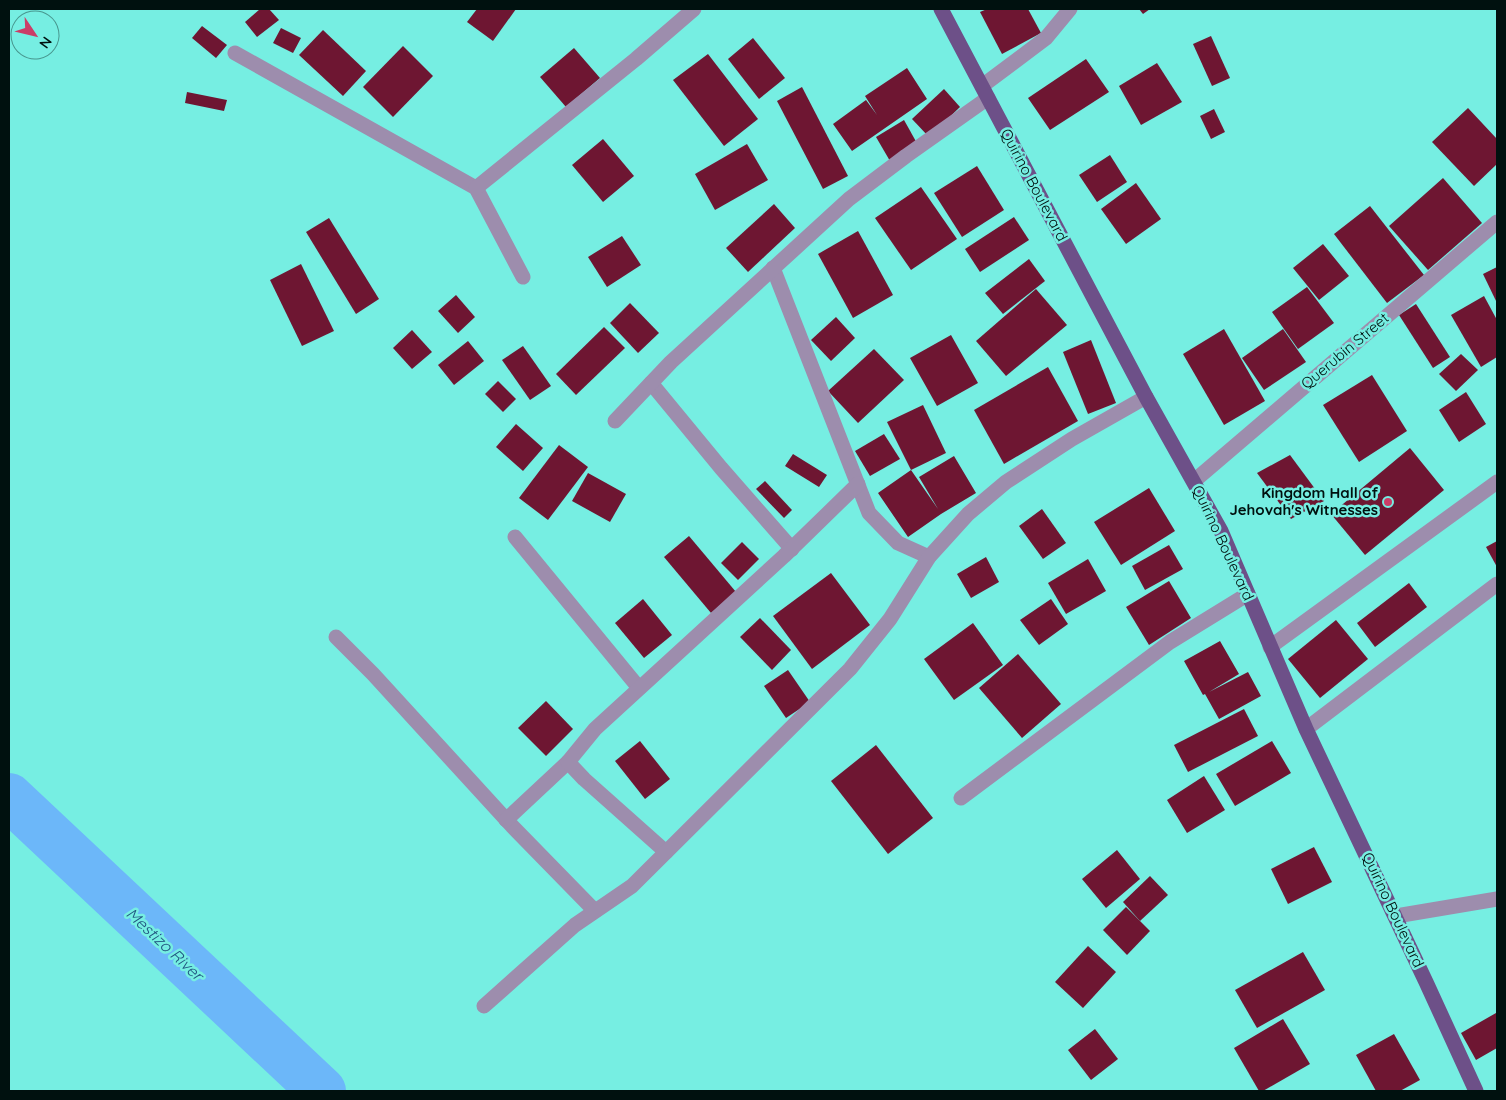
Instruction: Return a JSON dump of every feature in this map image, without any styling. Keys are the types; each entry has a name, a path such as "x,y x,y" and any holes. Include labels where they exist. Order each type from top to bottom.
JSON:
{"main road":[{"name":"Quirino Boulevard","path":"941,9 1146,397 1221,531 1306,729 1396,916 1476,1091"}],"street":[{"path":"476,188 636,59 694,9"},
{"path":"615,421 671,362 849,199 985,92 1046,38 1070,9"},
{"path":"234,53 476,188 523,277"},
{"name":"Querubin Street","path":"1194,481 1497,222"},
{"path":"773,268 869,513 898,543 929,558"},
{"path":"651,383 721,468 792,548"},
{"path":"484,1006 575,926 632,886 850,669 890,620 929,558 968,514 1006,482 1072,439 1146,397"},
{"path":"1270,647 1497,482"},
{"path":"506,820 568,762 588,736 792,548 858,484"},
{"path":"515,537 639,688"},
{"path":"1306,729 1497,584"},
{"path":"961,798 1170,642 1248,594"},
{"path":"336,637 373,674 506,820 595,912"},
{"path":"568,762 584,779 666,852"},
{"path":"1396,916 1497,899"}],"building":[{"path":"260,9 269,9 279,20 257,37 245,22"},
{"path":"477,9 516,9 493,41 467,22"},
{"path":"987,9 1028,9 1041,33 1002,54 980,12"},
{"path":"1139,9 1150,9 1143,14"},
{"path":"202,26 227,45 216,58 192,38"},
{"path":"281,28 301,38 293,53 273,43"},
{"path":"323,30 366,71 343,96 299,55"},
{"path":"1211,36 1230,78 1212,86 1193,44"},
{"path":"753,38 785,78 759,99 728,59"},
{"path":"403,46 433,76 393,117 363,87"},
{"path":"574,48 600,78 566,107 540,77"},
{"path":"708,54 758,119 724,146 673,80"},
{"path":"1086,59 1109,92 1050,130 1028,98"},
{"path":"1157,63 1182,102 1141,125 1119,86"},
{"path":"907,68 927,99 852,151 833,124 866,100 877,115 865,96"},
{"path":"802,87 848,176 823,189 777,101"},
{"path":"944,89 960,107 929,137 912,119"},
{"path":"187,92 227,100 224,111 185,103"},
{"path":"1468,108 1497,139 1497,164 1474,186 1432,142"},
{"path":"1214,109 1225,132 1211,139 1200,116"},
{"path":"904,120 918,145 890,161 876,137"},
{"path":"603,139 634,176 603,202 572,165"},
{"path":"747,144 768,180 715,210 695,174"},
{"path":"1110,155 1127,182 1097,202 1079,175"},
{"path":"977,166 1004,210 962,237 934,193"},
{"path":"1443,178 1482,223 1428,270 1389,226"},
{"path":"1136,183 1161,219 1126,244 1101,209"},
{"path":"921,187 957,239 911,270 875,218"},
{"path":"774,204 795,228 748,272 726,248"},
{"path":"1370,206 1424,275 1387,303 1334,234"},
{"path":"1014,217 1029,240 980,272 965,249"},
{"path":"329,218 379,299 356,314 306,232"},
{"path":"858,231 893,295 853,318 818,254"},
{"path":"622,236 641,265 607,287 588,257"},
{"path":"1323,244 1349,276 1319,300 1293,268"},
{"path":"1029,259 1045,281 1003,314 985,293"},
{"path":"301,264 334,331 302,346 270,280"},
{"path":"1497,267 1497,303 1483,274"},
{"path":"1307,287 1334,323 1298,349 1272,312"},
{"path":"1036,289 1067,325 1006,376 976,341"},
{"path":"456,295 475,317 458,333 438,311"},
{"path":"1484,296 1497,320 1497,357 1481,367 1451,315"},
{"path":"630,303 659,333 638,353 610,323"},
{"path":"1416,304 1450,357 1433,368 1399,315"},
{"path":"836,317 855,338 831,361 811,340"},
{"path":"604,327 625,348 576,395 556,374"},
{"path":"1224,329 1265,401 1224,425 1183,354"},
{"path":"1283,329 1306,362 1264,390 1242,358"},
{"path":"412,330 432,352 412,369 393,348"},
{"path":"951,335 978,383 937,406 910,358"},
{"path":"1091,340 1116,403 1088,414 1063,352"},
{"path":"468,341 484,361 454,385 438,365"},
{"path":"523,346 551,386 530,400 502,360"},
{"path":"874,349 904,380 858,423 828,391"},
{"path":"1461,354 1478,370 1456,391 1439,374"},
{"path":"1048,367 1078,421 1004,464 974,410"},
{"path":"1372,375 1407,431 1359,462 1323,405"},
{"path":"498,381 516,399 503,412 485,394"},
{"path":"1466,392 1486,424 1459,442 1439,410"},
{"path":"923,405 946,453 911,470 887,422"},
{"path":"516,424 543,448 523,471 496,447"},
{"path":"884,434 900,459 870,476 855,451"},
{"path":"559,445 588,467 548,520 519,498"},
{"name":"Kingdom Hall of Jehovah's Witnesses","path":"1410,448 1444,490 1365,555 1331,514"},
{"path":"793,454 827,475 819,487 785,466"},
{"path":"1290,455 1324,501 1291,519 1257,473"},
{"path":"954,456 976,493 908,537 878,493 911,470 938,509 919,477"},
{"path":"588,473 626,494 610,522 572,501"},
{"path":"765,481 792,510 784,518 756,489"},
{"path":"1149,488 1175,531 1121,565 1094,522"},
{"path":"1042,509 1066,543 1043,559 1019,526"},
{"path":"689,536 736,592 711,613 664,557"},
{"path":"1497,541 1497,567 1486,547"},
{"path":"742,542 759,559 738,580 721,563"},
{"path":"1169,545 1183,569 1145,590 1132,566"},
{"path":"986,557 999,582 971,598 957,574"},
{"path":"1088,559 1106,591 1066,614 1048,583"},
{"path":"831,573 870,625 812,669 773,616"},
{"path":"1169,581 1191,618 1149,645 1126,607"},
{"path":"1409,583 1427,607 1375,647 1357,623"},
{"path":"643,599 672,635 644,658 615,623"},
{"path":"1051,599 1068,624 1039,645 1020,620"},
{"path":"760,618 791,650 772,670 740,637"},
{"path":"1336,620 1368,659 1320,698 1288,659"},
{"path":"973,623 1003,665 954,700 924,659"},
{"path":"1220,641 1239,674 1209,692 1248,672 1261,696 1219,719 1184,661"},
{"path":"1018,654 1061,704 1022,738 979,688"},
{"path":"788,670 810,702 786,718 764,686"},
{"path":"546,701 573,729 546,756 518,728"},
{"path":"1244,709 1258,736 1188,772 1174,745"},
{"path":"640,741 670,779 645,799 615,761"},
{"path":"1272,741 1291,773 1235,806 1216,774"},
{"path":"876,745 933,818 888,854 831,781"},
{"path":"1204,776 1225,810 1187,833 1167,800"},
{"path":"1314,847 1332,882 1288,904 1271,869"},
{"path":"1117,850 1140,879 1106,908 1082,879"},
{"path":"1150,876 1168,895 1140,921 1123,902"},
{"path":"1126,907 1150,931 1127,955 1103,930"},
{"path":"1088,946 1116,972 1083,1008 1055,982"},
{"path":"1303,952 1325,990 1257,1028 1235,990"},
{"path":"1496,1013 1497,1048 1476,1060 1461,1033"},
{"path":"1283,1019 1310,1064 1263,1091 1259,1091 1234,1048"},
{"path":"1095,1029 1118,1059 1091,1080 1068,1050"},
{"path":"1394,1034 1420,1080 1400,1091 1376,1091 1356,1055"}],"waterway":[{"name":"Mestizo River","path":"9,797 322,1091"}],"place":[{"name":"Kingdom Hall of Jehovah's Witnesses","path":"1388,502"}]}
